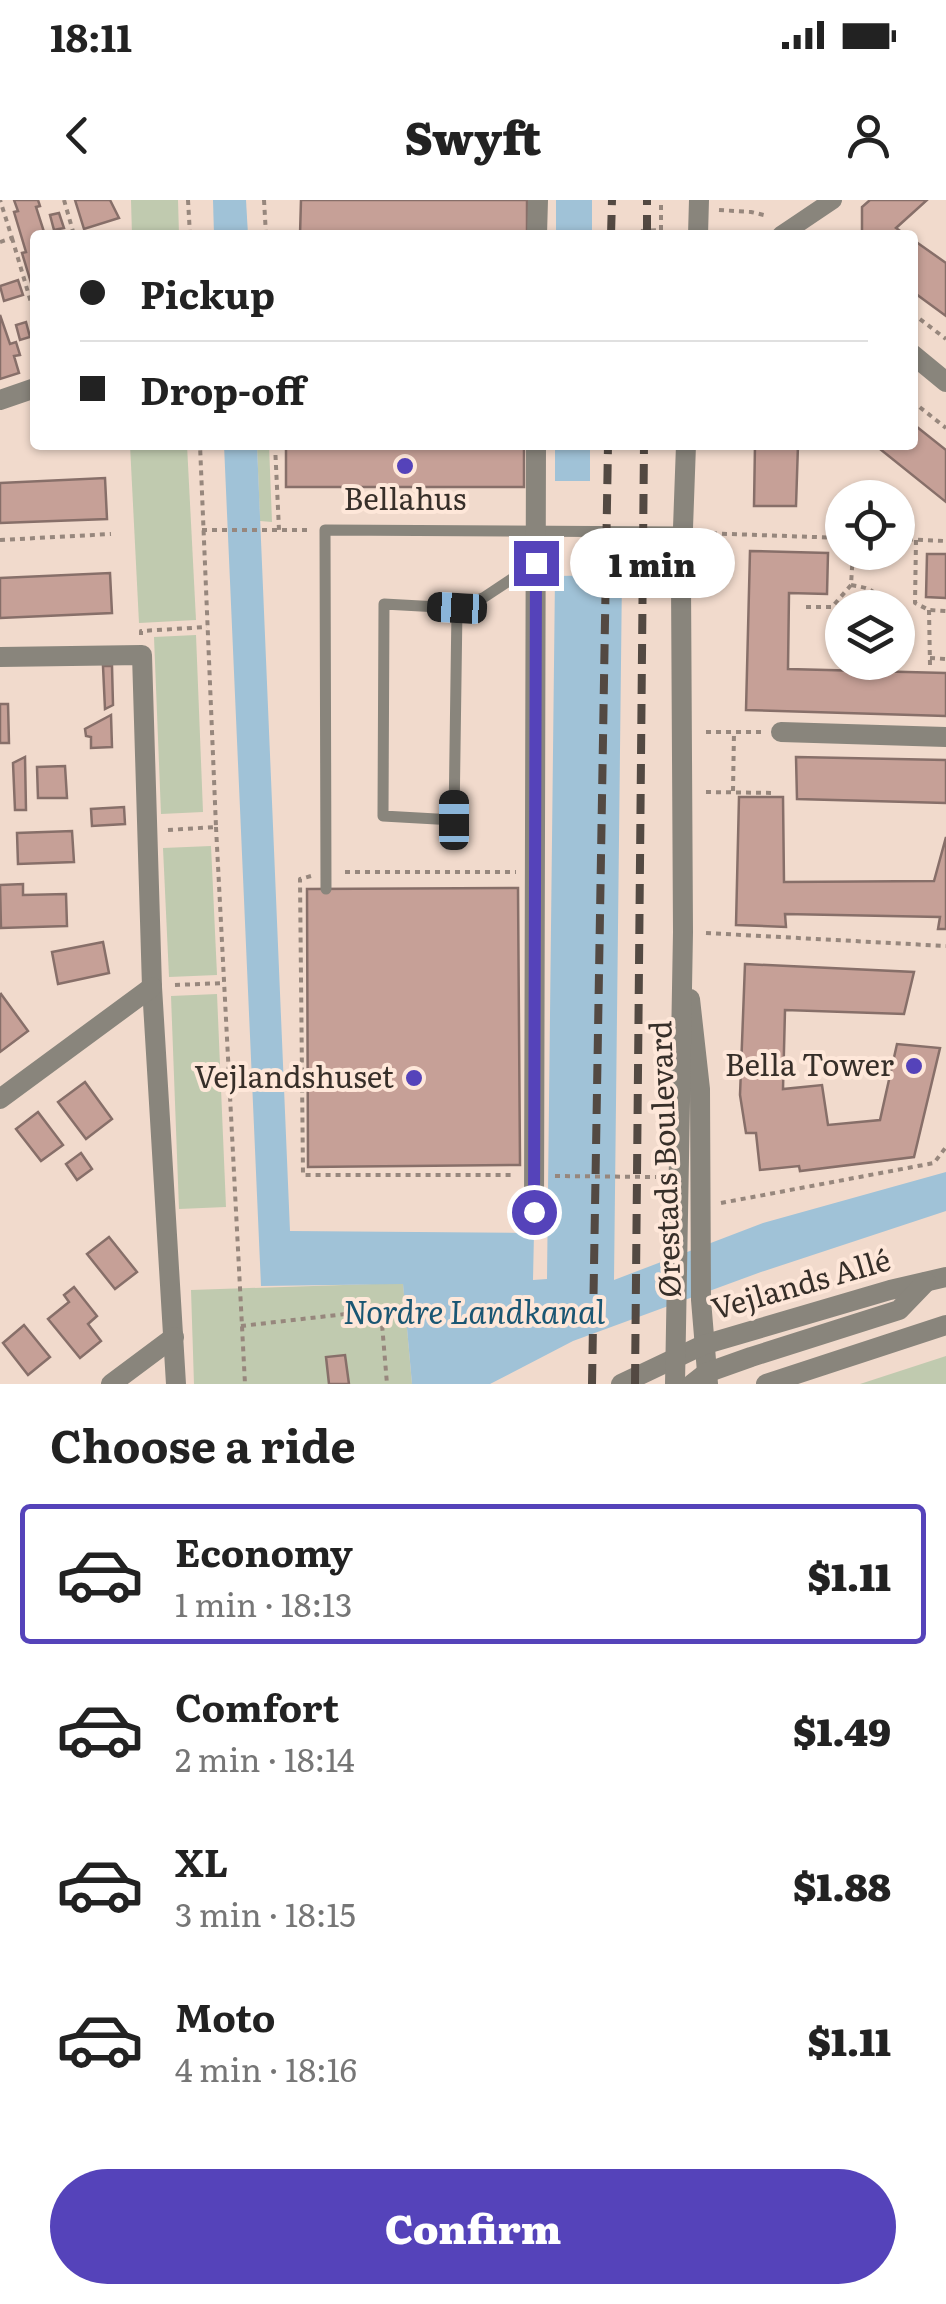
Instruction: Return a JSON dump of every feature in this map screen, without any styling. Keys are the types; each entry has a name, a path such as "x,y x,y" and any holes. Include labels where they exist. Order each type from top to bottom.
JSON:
{"street":[{"path":"538,200 538,230"},
{"path":"789,230 832,200"},
{"path":"918,359 946,382"},
{"path":"0,400 30,390"},
{"path":"534,1212 540,1175 536,450"},
{"name":"Ørestads Boulevard","path":"675,1384 686,450"},
{"path":"0,657 142,655 152,987 176,1384"},
{"path":"781,732 946,737"},
{"name":"Ørestads Boulevard","path":"683,932 700,1090 702,1380"},
{"path":"0,1099 152,987"},
{"path":"702,1380 899,1310 937,1279"},
{"name":"Vejlands Allé","path":"621,1384 703,1345 937,1279"},
{"path":"766,1384 946,1325"},
{"path":"111,1384 174,1337"},
{"path":"684,1384 703,1345"}],"lane":[{"path":"326,890 324,530 682,532"},
{"path":"457,608 454,820 383,816 384,604 457,608 483,598 536,563"}],"path":[{"path":"0,200 30,299"},
{"path":"64,200 73,230"},
{"path":"188,200 190,230"},
{"path":"264,200 266,230"},
{"path":"641,230 661,230 661,200"},
{"path":"698,205 751,212 789,230"},
{"path":"0,242 12,238"},
{"path":"918,318 946,339"},
{"path":"918,406 946,428"},
{"path":"200,450 245,1384"},
{"path":"275,450 277,530"},
{"path":"202,530 324,530"},
{"path":"682,532 825,537"},
{"path":"0,540 111,534"},
{"path":"946,541 916,540 915,603 929,610 946,611"},
{"path":"806,607 832,607 851,584 852,570"},
{"path":"851,584 873,590"},
{"path":"929,610 930,665"},
{"path":"153,630 207,627"},
{"path":"930,658 946,659"},
{"path":"681,732 781,732"},
{"path":"733,790 734,732"},
{"path":"717,792 776,792"},
{"path":"148,831 216,827"},
{"path":"536,872 325,872 300,879 303,1175 677,1176"},
{"path":"683,932 946,946"},
{"path":"152,987 225,983"},
{"path":"702,1217 934,1163 946,1146"},
{"path":"241,1326 372,1311 382,1324 387,1384"}],"green space":[{"path":"131,200 178,200 179,230 132,230"},
{"path":"130,450 187,450 196,620 139,623"},
{"path":"257,450 269,450 272,522 260,521"},
{"path":"196,635 203,812 161,814 154,637"},
{"path":"211,846 217,975 169,977 163,848"},
{"path":"217,994 226,1207 179,1209 171,996"},
{"path":"403,1283 412,1384 194,1384 191,1290"},
{"path":"946,1356 946,1384 860,1384"}],"water":[{"path":"213,200 246,200 248,230 214,230"},
{"path":"556,200 592,200 592,230 556,230"},
{"name":"Nordre Landkanal","path":"224,450 257,450 290,1231 534,1233 533,1280 547,1279 555,576 622,575 614,1280 763,1223 946,1172 946,1211 761,1272 573,1341 490,1384 412,1384 403,1284 261,1286"},
{"path":"555,450 590,450 590,481 555,481"}],"building":[{"path":"14,200 38,200 40,206 36,207 43,230 30,230 30,279 14,212 18,211"},
{"path":"75,200 110,200 119,218 84,229"},
{"path":"301,200 527,200 527,230 300,230"},
{"path":"870,200 927,200 896,228 899,230 862,230 862,207"},
{"path":"59,213 64,228 54,230 50,215"},
{"path":"918,243 946,263 946,316 918,295"},
{"path":"18,280 23,295 4,301 0,286"},
{"path":"0,315 10,344 16,342 20,355 14,356 19,373 0,379"},
{"path":"26,322 30,337 20,340 16,325"},
{"path":"918,428 946,450 946,502 881,450 918,450"},
{"name":"Bellahus","path":"286,450 524,450 524,487 286,487"},
{"path":"755,450 798,450 796,506 754,506"},
{"path":"105,478 107,519 0,523 0,483"},
{"path":"750,551 825,553 825,594 789,593 788,669 825,670 825,680 915,680 915,672 946,673 946,716 746,710"},
{"path":"927,554 946,554 946,598 926,597"},
{"path":"110,573 112,613 0,618 0,578"},
{"path":"103,666 112,666 113,705 105,709"},
{"path":"0,704 8,704 9,743 0,743"},
{"path":"111,715 112,747 91,748 91,737 86,736 85,729"},
{"path":"25,757 26,810 15,810 13,763"},
{"path":"796,757 946,760 946,803 797,799"},
{"path":"65,766 67,798 38,798 37,767"},
{"path":"739,797 783,797 784,882 934,881 946,837 946,929 938,929 940,917 785,914 786,927 736,925"},
{"path":"124,807 125,824 92,826 91,809"},
{"path":"72,831 74,862 18,864 17,833"},
{"path":"23,884 23,895 66,894 67,926 1,928 0,885"},
{"name":"Vejlandshuset","path":"518,888 520,1165 308,1167 307,889"},
{"path":"103,942 109,973 58,984 52,952"},
{"name":"Bella Tower","path":"745,964 914,972 904,1014 785,1010 783,1089 822,1085 828,1125 880,1120 897,1044 940,1048 914,1157 800,1171 799,1166 760,1170 756,1133 746,1133 740,1095"},
{"path":"0,995 28,1031 0,1052"},
{"path":"85,1082 112,1119 86,1139 58,1102"},
{"path":"38,1112 63,1145 41,1161 16,1129"},
{"path":"81,1153 92,1169 77,1180 66,1164"},
{"path":"109,1237 137,1272 115,1289 87,1254"},
{"path":"74,1287 97,1316 88,1324 101,1341 80,1358 48,1319 69,1302 64,1295"},
{"path":"24,1325 50,1357 28,1375 3,1343"},
{"path":"345,1355 349,1384 329,1384 326,1357"}],"railway":[{"path":"611,230 612,200"},
{"path":"647,200 647,230"},
{"path":"592,1384 608,450"},
{"path":"635,1384 644,450"}],"place":[{"name":"Bellahus","path":"405,466"},
{"name":"Bella Tower","path":"914,1066"},
{"name":"Vejlandshuset","path":"414,1078"}],"route":[{"path":"534,1212 536,563"}]}
